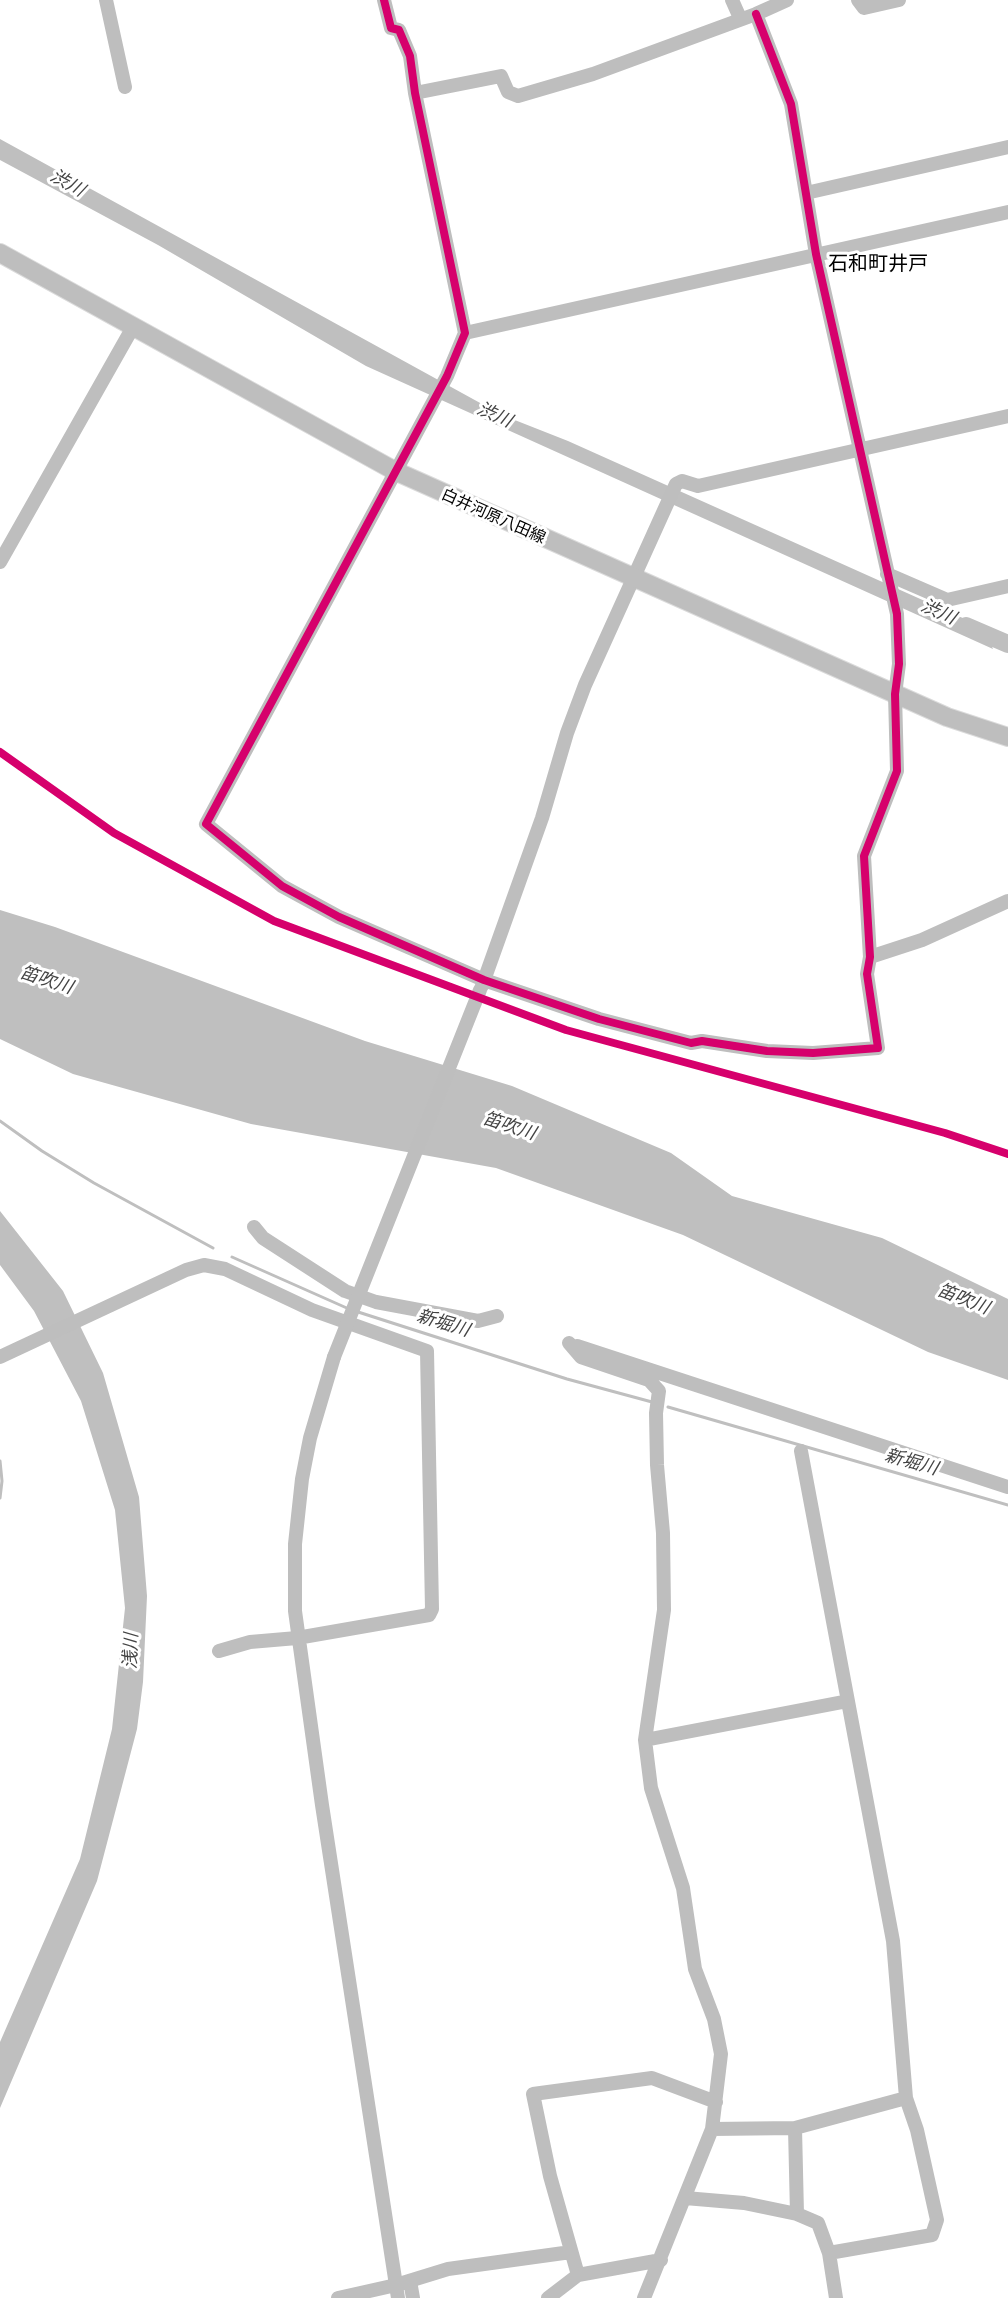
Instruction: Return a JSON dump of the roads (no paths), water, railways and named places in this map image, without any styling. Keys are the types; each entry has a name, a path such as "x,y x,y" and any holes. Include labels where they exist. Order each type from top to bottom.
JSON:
{"main road":[{"name":"白井河原八田線","path":"0,253 395,471 947,717 1008,737"}],"street":[{"path":"106,0 125,87"},
{"path":"384,0 391,28 399,30 411,56 415,93 465,333 447,376 206,824 294,894 482,985 691,1043 702,1041 767,1051 813,1053 878,1048 867,974 870,957 864,856 897,771 895,694 899,664 897,614 816,254 791,104 756,14"},
{"path":"732,0 740,18"},
{"path":"415,93 501,76 508,92 518,96 593,74 756,14 787,0"},
{"path":"858,0 864,8 899,0"},
{"path":"806,193 1008,147"},
{"path":"465,333 1008,212"},
{"path":"0,561 133,327"},
{"path":"413,2298 402,2288 297,1638 293,1578 302,1479 310,1438 334,1358 482,985 542,818 574,714 676,484 682,481 698,486 1008,416"},
{"path":"889,578 947,600 1008,586"},
{"path":"870,957 922,940 1008,901"},
{"path":"254,1227 263,1238 345,1291 355,1295 376,1302 478,1321 497,1316"},
{"path":"0,1357 186,1270 213,1265 312,1310 428,1351 432,1609 429,1615 297,1638 250,1642 219,1651"},
{"path":"644,2298 712,2129 721,2054 714,2019 695,1969 683,1888 651,1788 645,1740 664,1610 663,1533 657,1465 656,1413 659,1391 649,1380 580,1357 573,1345 1008,1487"},
{"path":"801,1450 893,1941 906,2098 917,2130 937,2220 932,2235 829,2253"},
{"path":"645,1740 848,1701"},
{"path":"578,2275 550,2176 533,2094 652,2078 716,2102"},
{"path":"712,2129 795,2128 906,2098"},
{"path":"795,2128 797,2214"},
{"path":"685,2198 744,2203 797,2214 818,2223 829,2253 836,2298"},
{"path":"338,2298 402,2288 448,2269 571,2252"},
{"path":"548,2298 578,2275 661,2260"}],"water":[{"path":"0,139 502,415 568,441 985,628 993,649 366,366 158,245 0,160"},
{"name":"笛吹川","path":"0,910 55,927 365,1041 512,1086 671,1153 732,1196 882,1238 1008,1299 1008,1380 928,1352 683,1235 496,1168 251,1124 73,1074 0,1039"},
{"name":"浅川","path":"0,1211 63,1291 103,1373 139,1497 147,1596 143,1682 137,1729 97,1881 0,2108 0,2042 80,1859 112,1729 125,1608 115,1510 81,1401 34,1311 0,1265"}],"waterway":[{"name":"渋川","path":"966,626 1008,644"},
{"name":"新堀川","path":"0,1121 42,1151 94,1183 213,1248"},
{"name":"新堀川","path":"232,1257 349,1309"},
{"name":"新堀川","path":"355,1311 567,1379 652,1402"},
{"name":"新堀川","path":"668,1407 1008,1505"},
{"path":"0,1461 2,1481 0,1498"}],"district":[{"name":"石和町井戸","path":"878,265"}]}
